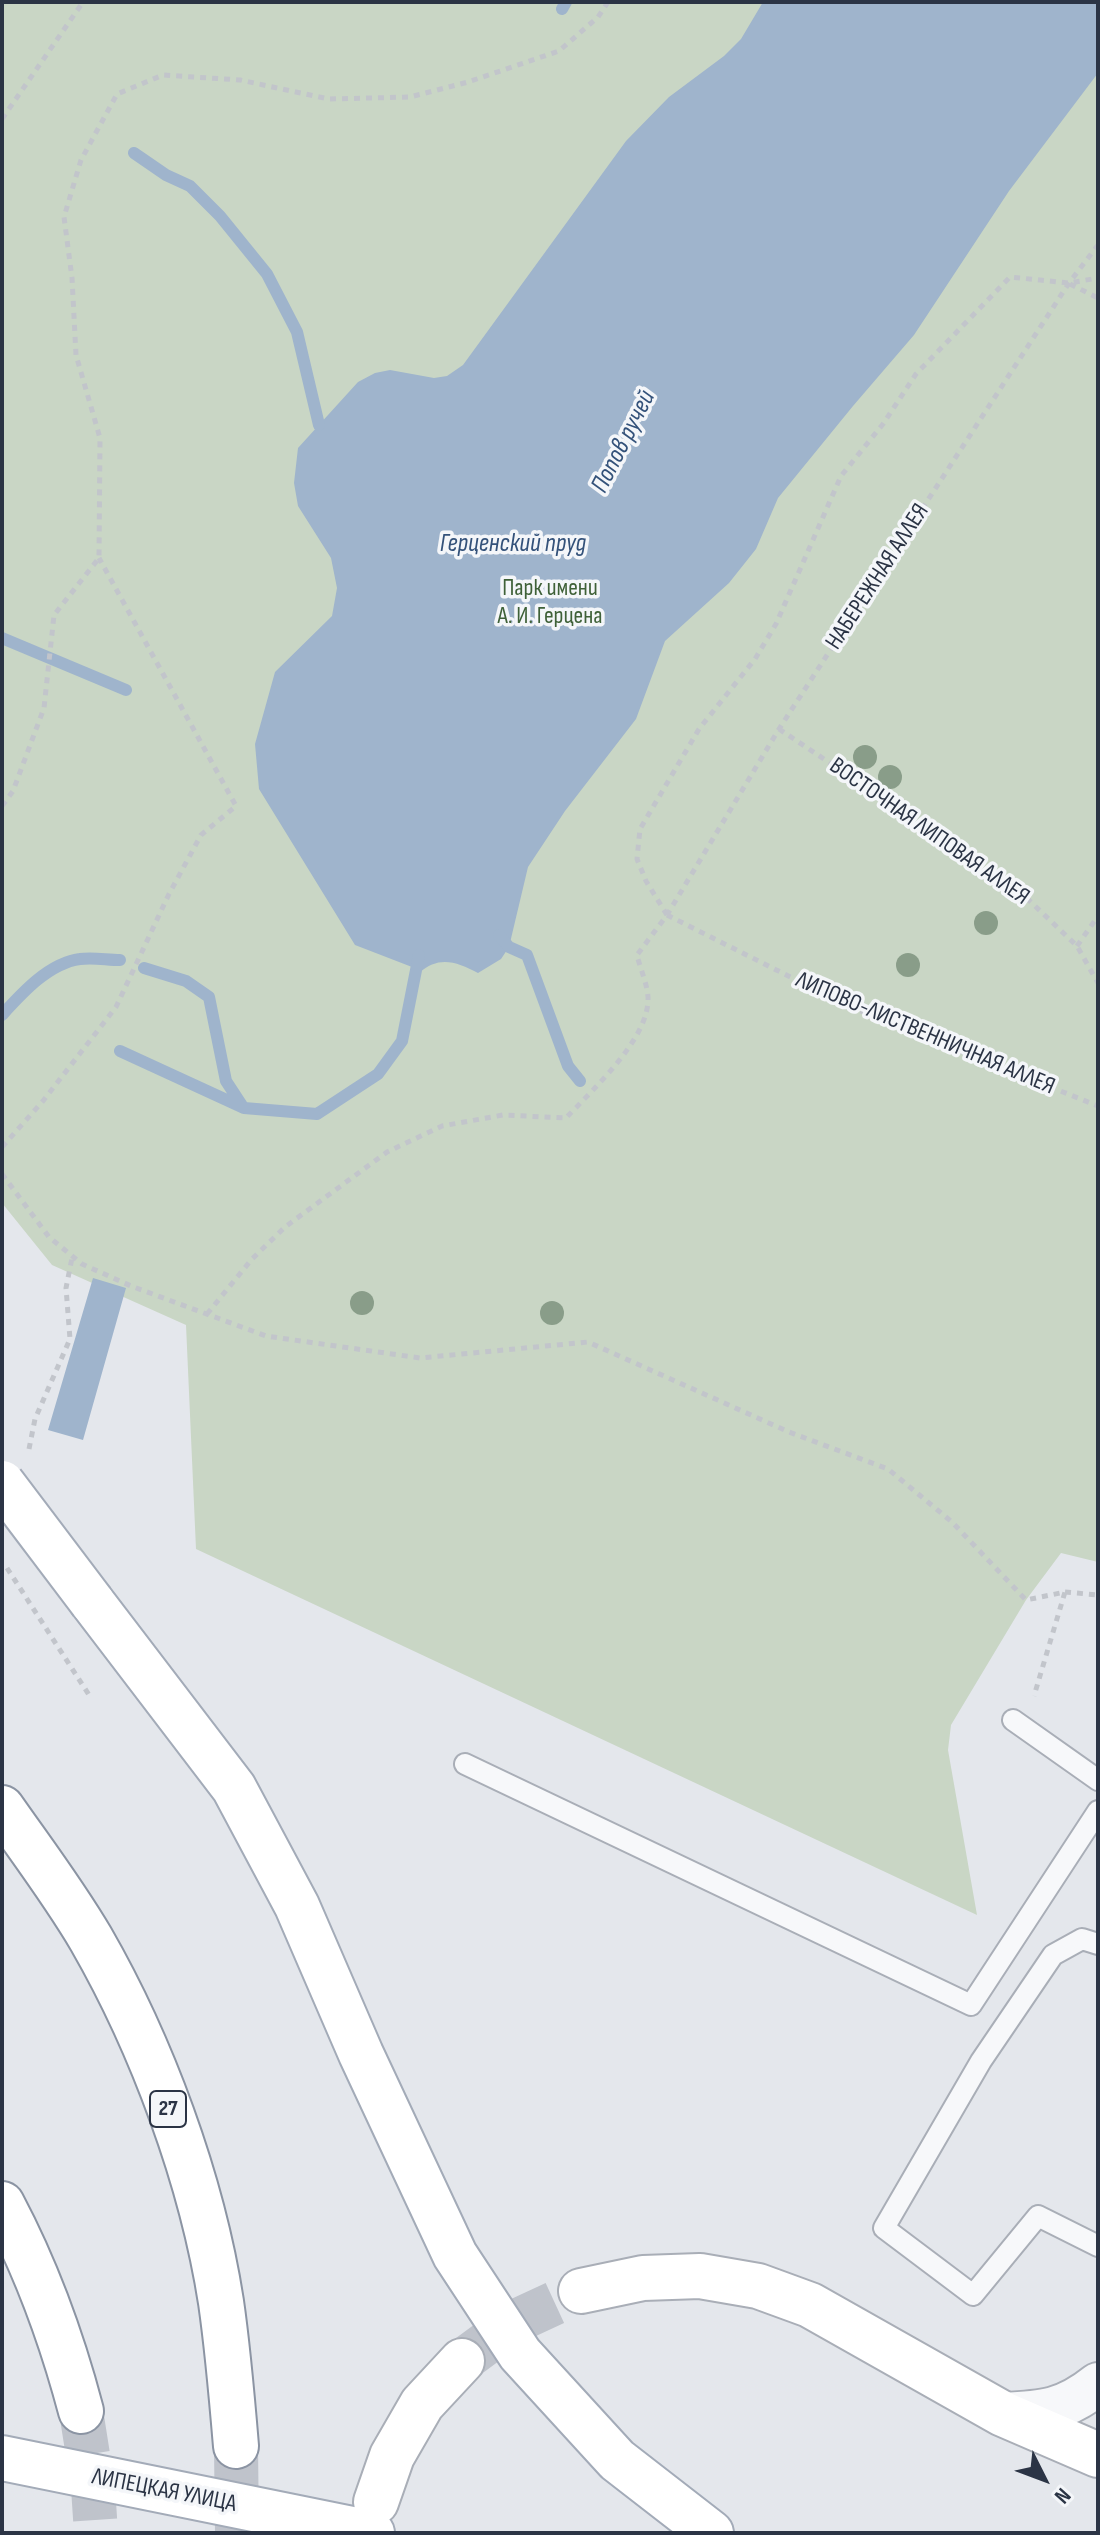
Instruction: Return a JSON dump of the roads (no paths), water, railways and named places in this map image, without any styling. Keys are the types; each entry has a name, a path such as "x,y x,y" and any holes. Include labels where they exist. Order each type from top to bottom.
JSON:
{"main road":[{"path":"2,1483 234,1788 297,1906 361,2054 455,2255 520,2354 617,2460 711,2533"},
{"name":"27","path":"2,1808 90,1938 124,2000 189,2166 221,2301 236,2446"},
{"path":"2,2204 42,2288 67,2356 81,2411"},
{"path":"581,2291 657,2277 700,2276 758,2286 810,2305 1003,2414 1098,2455"},
{"path":"374,2517 392,2456 422,2404 462,2361"},
{"name":"ЛИПЕЦКАЯ УЛИЦА","path":"2,2458 374,2517"}],"street":[{"path":"1003,2414 1049,2411 1084,2395 1098,2384"}],"lane":[{"path":"1013,1720 1098,1780"},
{"path":"465,1764 971,2005 1098,1811"},
{"path":"1098,1944 1082,1939 1053,1955 981,2061 884,2228 973,2295 1038,2216 1098,2246"}],"water":[{"name":"Герценский пруд","path":"763,2 1098,2 1098,73 1009,191 914,335 778,498 756,549 729,583 665,641 636,719 565,811 528,867 509,947 501,959 478,973 463,966 441,962 419,973 412,967 355,945 259,789 255,744 275,672 332,616 337,588 331,558 298,506 294,483 298,448 358,382 375,373 390,370 434,378 447,376 463,365 626,141 669,97 724,56 741,39"},
{"path":"93,1278 126,1288 83,1440 48,1430"}],"waterway":[{"path":"562,9 566,2"},
{"path":"134,153 166,175 190,186 220,216 267,274 297,332 319,425"},
{"path":"2,638 126,690"},
{"path":"499,935 509,947 527,955 568,1066 580,1081"},
{"name":"Попов ручей","path":"120,1051 244,1108 317,1114 378,1074 402,1041 419,955"},
{"path":"2,1015 37,980 58,966 85,958 120,960"},
{"path":"144,968 186,981 209,997 226,1081 243,1107"}],"tunnel":[{"path":"462,2361 516,2321 581,2291"},
{"path":"81,2411 93,2487 96,2533"},
{"path":"236,2446 237,2533"}],"park label":[{"name":"Парк имени А. И. Герцена","path":"550,603"}]}
